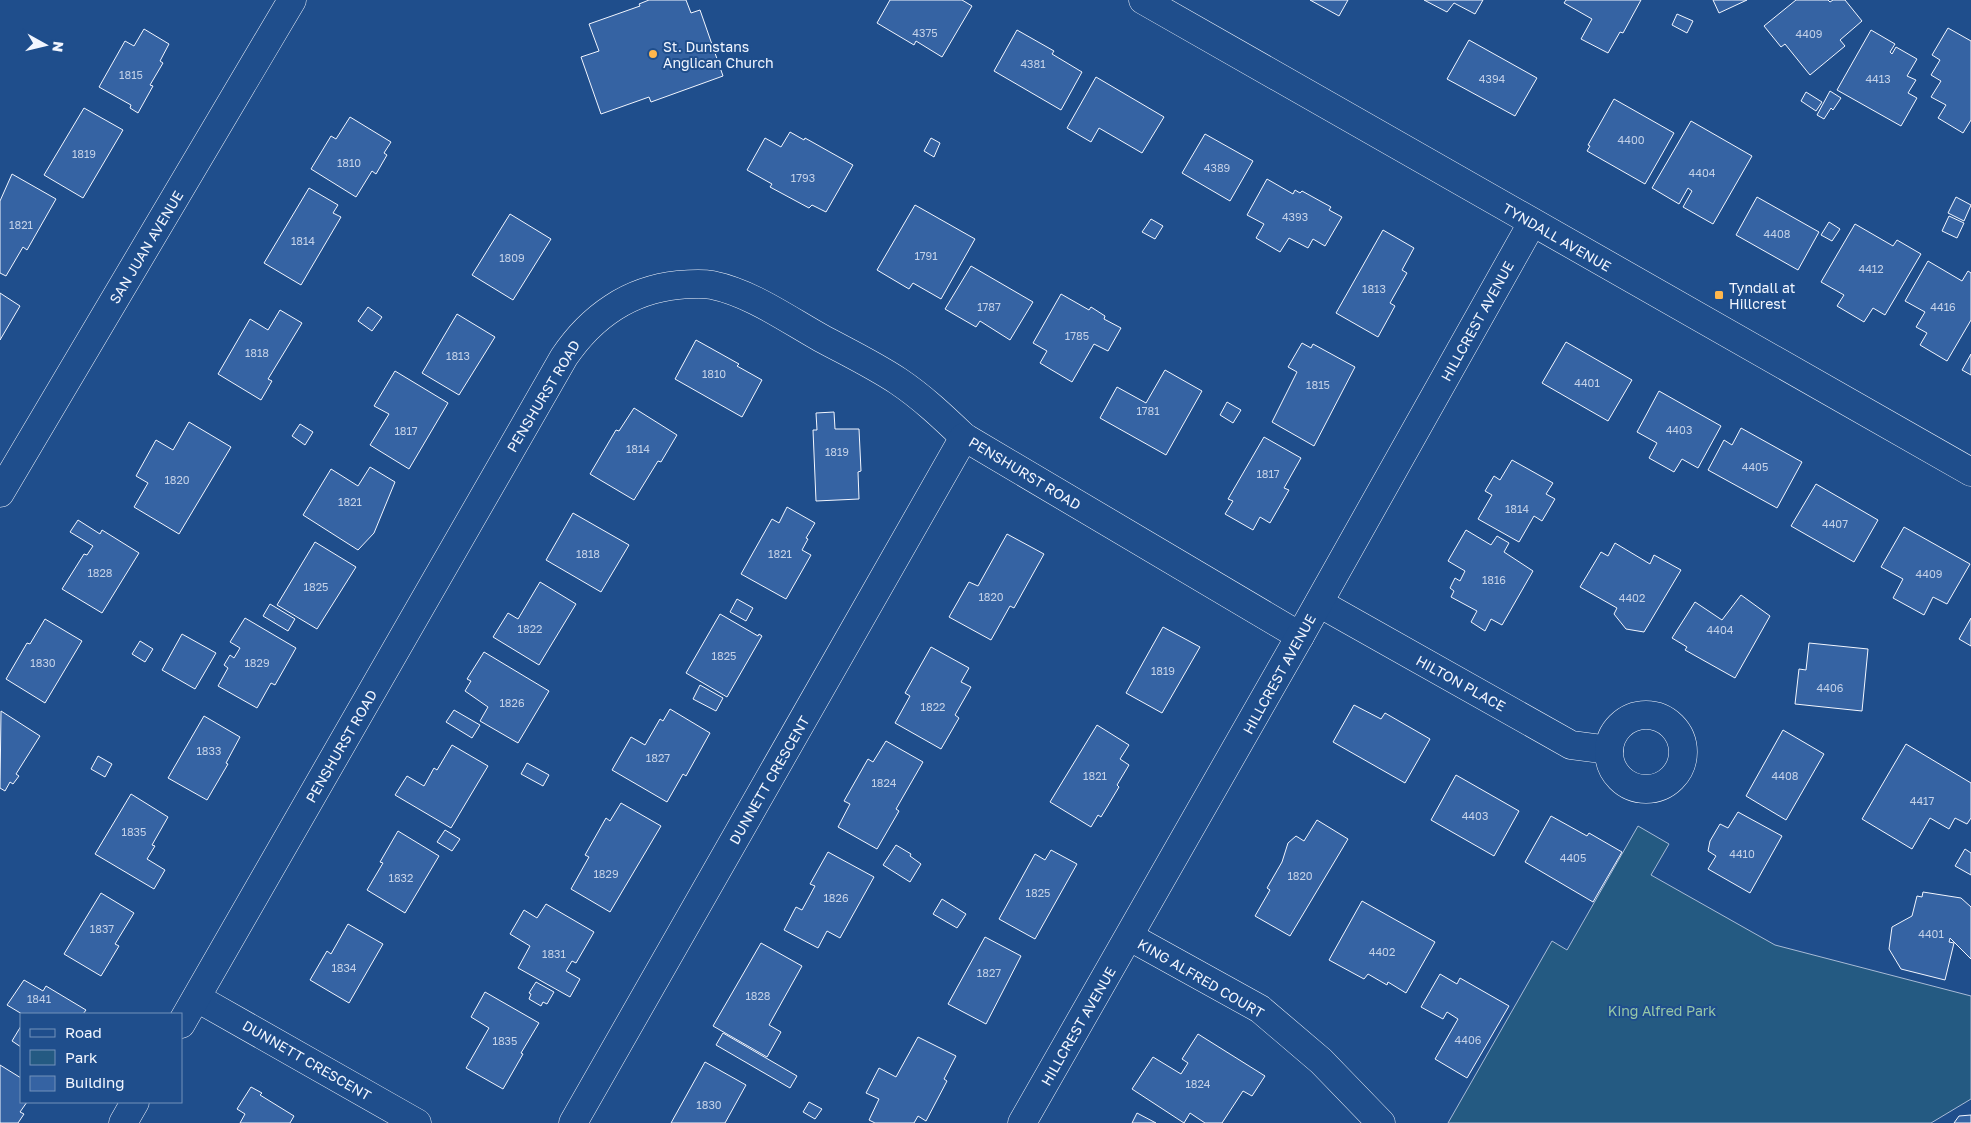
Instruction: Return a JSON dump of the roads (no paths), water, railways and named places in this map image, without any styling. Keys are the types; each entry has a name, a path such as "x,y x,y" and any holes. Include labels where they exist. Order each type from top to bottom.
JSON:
{"street":[{"name":"SAN JUAN AVENUE","path":"0,493 292,0"},
{"name":"TYNDALL AVENUE","path":"1143,0 1177,8 1532,223 1971,472"},
{"name":"HILLCREST AVENUE","path":"1022,1123 1130,937 1532,223"},
{"name":"PENSHURST ROAD","path":"182,1022 564,357 576,340 607,311 625,300 644,292 666,286 688,284 711,285 732,291 755,301 898,381 936,411 964,437 1300,636"},
{"name":"DUNNETT CRESCENT","path":"573,1123 964,437"},
{"name":"HILTON PLACE","path":"1319,603 1571,746 1609,750"},
{"name":"KING ALFRED COURT","path":"1130,937 1260,1009 1321,1061 1381,1123"},
{"name":"DUNNETT CRESCENT","path":"197,998 418,1123"},
{"path":"123,1123 134,1103"}],"place":[{"name":"St. Dunstans Anglican Church","path":"653,54"},
{"name":"Tyndall at Hillcrest","path":"1719,295"}],"park label":[{"name":"King Alfred Park","path":"1662,1010"}]}
